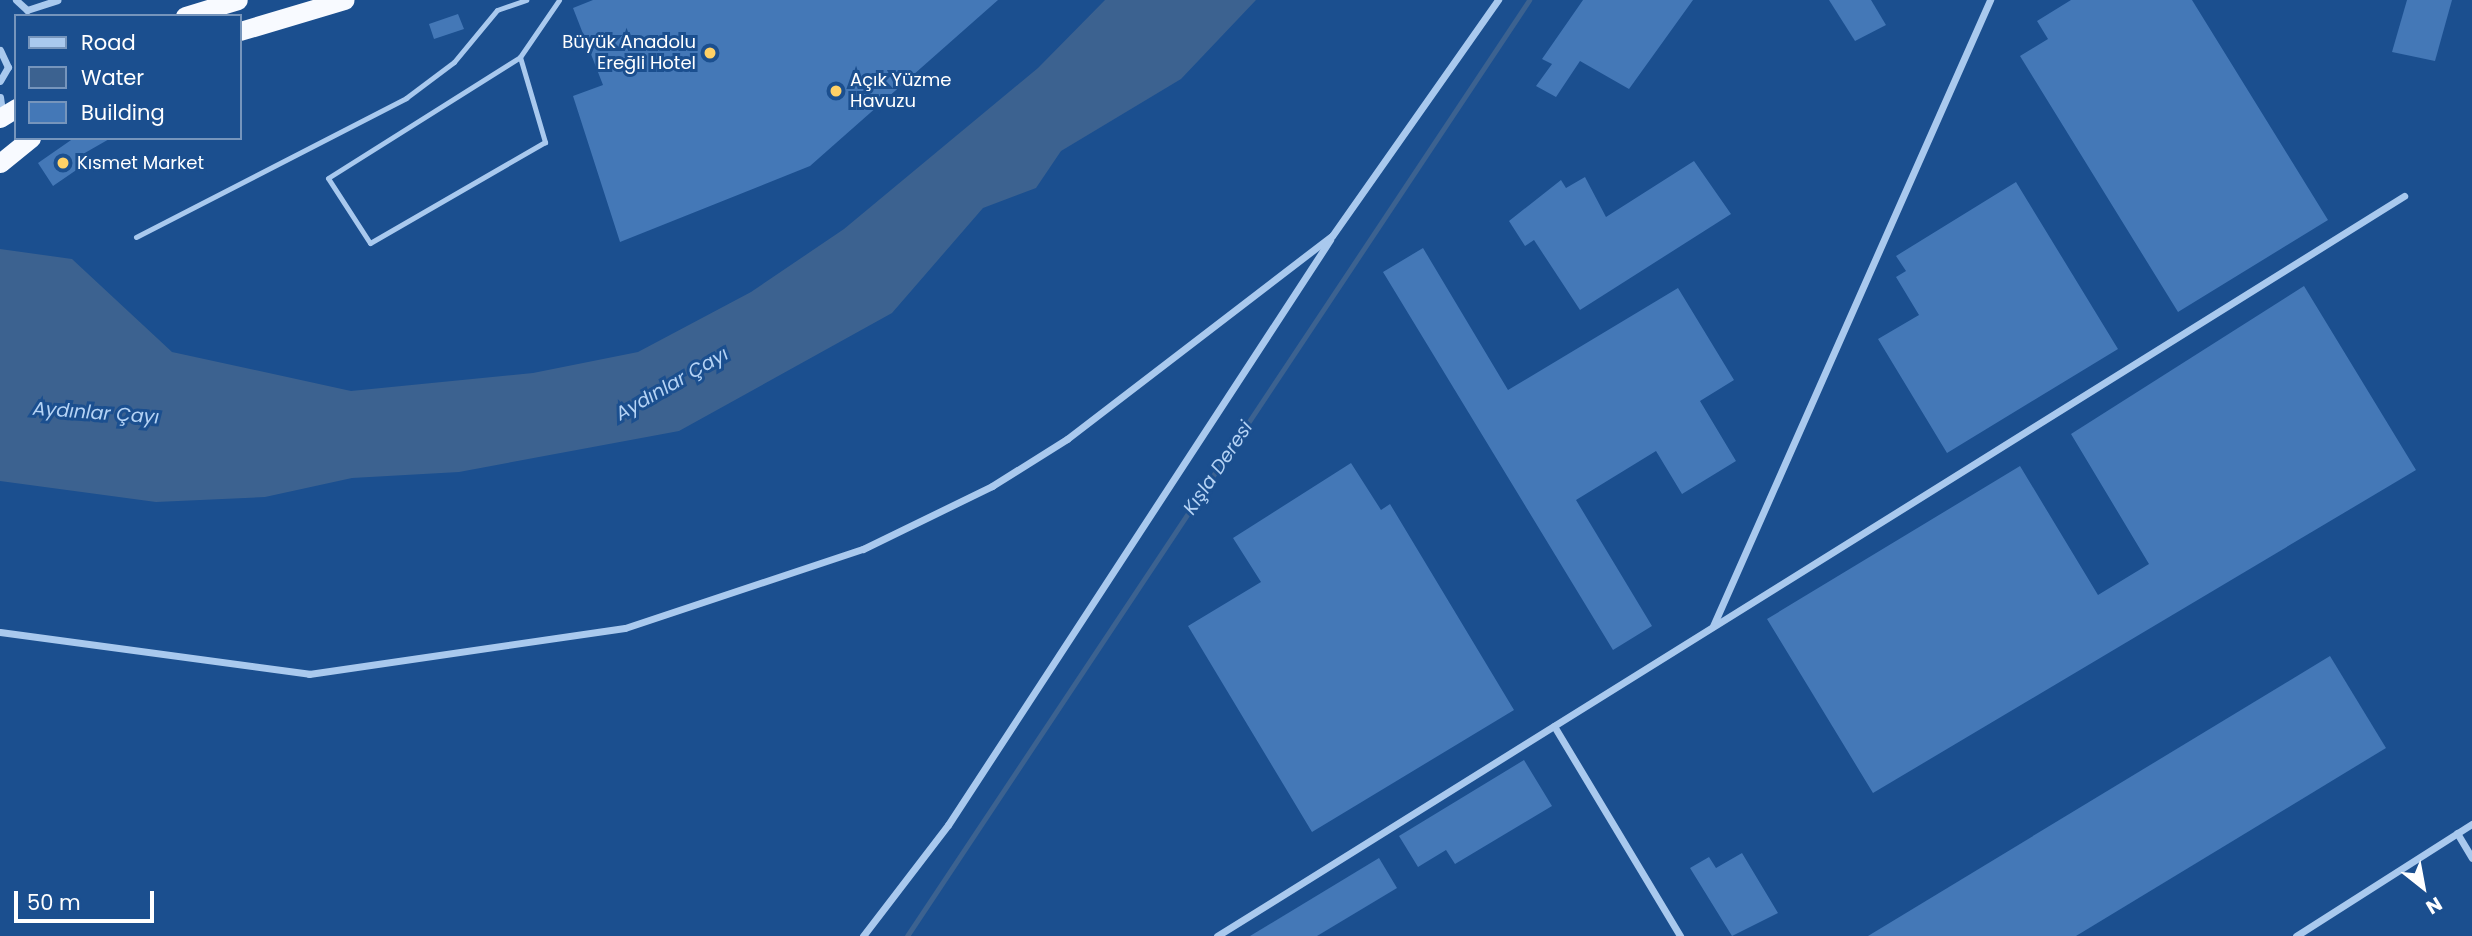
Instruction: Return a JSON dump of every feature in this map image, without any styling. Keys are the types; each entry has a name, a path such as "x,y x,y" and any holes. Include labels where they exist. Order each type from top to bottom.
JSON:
{"highway":[{"path":"192,14 238,0"},
{"path":"242,30 344,0"},
{"path":"0,163 29,140"}],"street":[{"path":"16,0 27,10 57,0"},
{"path":"863,936 948,825 1332,236 1498,0"},
{"path":"1713,627 1990,0"},
{"path":"0,50 8,67 0,81"},
{"path":"1217,936 2404,197"},
{"path":"0,632 309,674 625,628 863,549 992,486 1067,439 1332,236"},
{"path":"1554,726 1680,936"},
{"path":"2296,936 2472,824"},
{"path":"2457,834 2472,858"}],"lane":[{"path":"136,237 406,98 454,62 497,10 526,0"},
{"path":"520,57 545,142 370,243 328,178 520,57 559,0"}],"water":[{"name":"Aydınlar Çayı","path":"1105,0 1256,0 1181,79 1061,151 1036,188 983,208 892,313 679,431 459,472 352,478 265,497 156,502 0,481 0,249 72,259 172,352 351,391 533,373 638,352 751,292 844,229 1038,68"}],"building":[{"name":"Büyük Anadolu Ereğli Hotel","path":"593,0 998,0 810,166 620,242 573,96 603,85 573,8"},
{"path":"1583,0 1693,0 1629,89 1580,61 1556,97 1536,86 1552,64 1542,59"},
{"path":"1829,0 1871,0 1886,25 1855,41"},
{"path":"2071,0 2192,0 2328,220 2178,312 2020,56 2048,39 2037,21"},
{"path":"2407,0 2452,0 2435,61 2392,52"},
{"path":"458,14 464,29 434,39 429,24"},
{"path":"71,140 108,140 83,154 88,162 53,186 38,163"},
{"path":"1694,161 1731,214 1580,310 1534,240 1525,246 1509,221 1561,180 1566,188 1585,177 1606,217"},
{"path":"2016,182 2118,349 1947,453 1878,339 1919,315 1896,277 1906,271 1896,256"},
{"path":"1423,248 1508,390 1678,288 1734,380 1700,401 1736,461 1682,494 1656,451 1576,500 1652,626 1613,650 1383,272"},
{"path":"2304,286 2416,470 1873,793 1767,619 2020,466 2098,595 2149,564 2071,434"},
{"path":"1351,463 1381,510 1390,504 1514,710 1312,832 1188,626 1261,582 1233,538"},
{"path":"2330,656 2386,748 2076,936 1868,936"},
{"path":"1524,760 1552,806 1455,864 1446,850 1418,867 1399,836"},
{"path":"1742,853 1778,913 1732,936 1690,868 1709,857 1716,868"},
{"path":"1379,858 1397,888 1317,936 1250,936"}],"waterway":[{"name":"Kışla Deresi","path":"907,936 1529,0"}],"place":[{"name":"Büyük Anadolu Ereğli Hotel","path":"710,53"},
{"name":"Açık Yüzme Havuzu","path":"836,91"},
{"name":"Kısmet Market","path":"63,163"}]}
